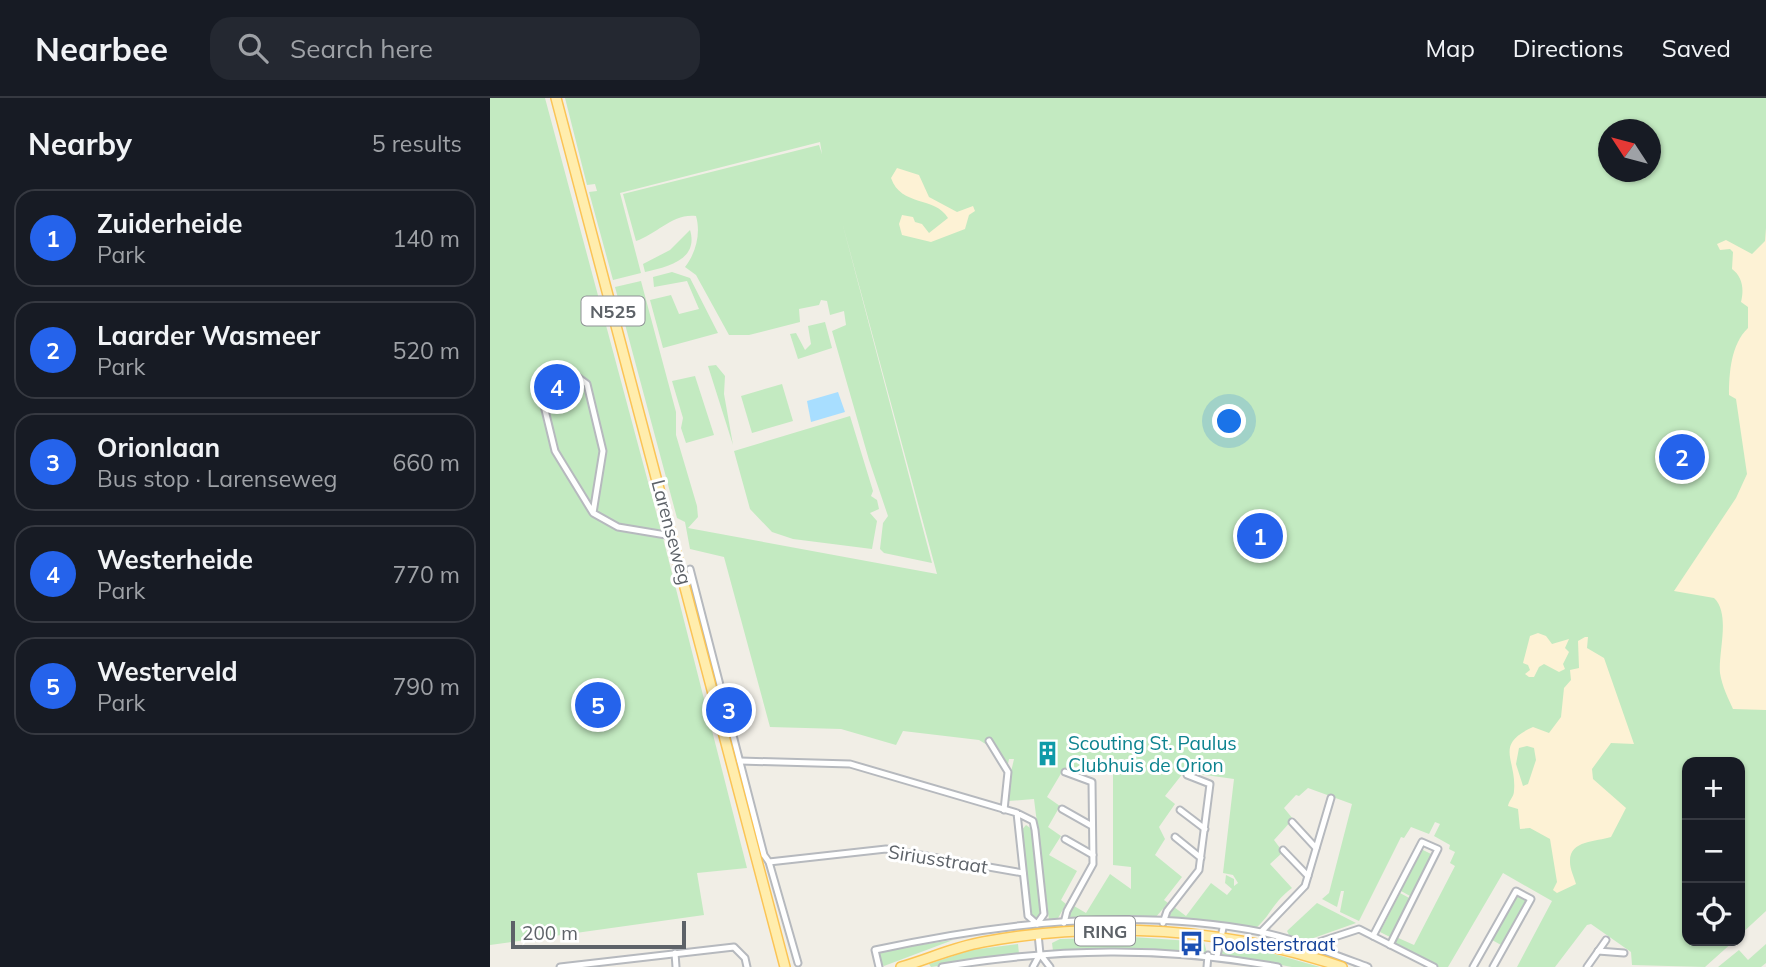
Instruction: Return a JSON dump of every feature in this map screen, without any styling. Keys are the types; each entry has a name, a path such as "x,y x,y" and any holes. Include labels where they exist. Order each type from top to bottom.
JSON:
{"main road":[{"name":"Larenseweg","path":"556,98 785,967"},
{"name":"RING","path":"906,966 968,945 1038,934 1114,931 1222,933 1342,967"}],"street":[{"path":"593,513 603,451 587,384 576,376 537,377 555,451 593,513 618,527 673,536"},
{"name":"Larenseweg","path":"690,569 764,855 769,862 798,963"},
{"path":"989,741 1008,772 1004,810"},
{"path":"740,761 850,764 1017,813 1033,821 1044,914 1037,924 1040,954 1050,967"},
{"path":"1065,772 1091,782"},
{"path":"1065,923 1067,911 1093,864 1091,772"},
{"path":"1163,923 1167,911 1199,870 1201,858 1210,784 1187,775"},
{"path":"1261,932 1305,886 1331,798"},
{"path":"1062,809 1092,825"},
{"path":"1180,810 1205,829"},
{"path":"1017,813 1028,916 1037,924"},
{"path":"1292,822 1316,848"},
{"path":"1175,837 1201,858"},
{"path":"1065,839 1093,855"},
{"path":"1373,936 1422,842 1438,849 1390,945"},
{"name":"Siriusstraat","path":"769,862 886,849 1023,873"},
{"path":"1283,850 1308,876"},
{"path":"1474,967 1516,891 1531,899 1493,967"},
{"path":"878,967 875,950 942,936 1065,923 1163,923 1222,933 1261,932 1310,945 1368,967"},
{"path":"1310,945 1359,929 1434,967"},
{"path":"1217,956 1222,933"},
{"path":"1587,967 1606,940"},
{"path":"560,967 606,964 734,947 745,958 747,967"},
{"path":"942,967 1040,954 1103,950 1208,955 1278,967"},
{"path":"1598,951 1624,953"},
{"path":"675,953 676,967"},
{"path":"1033,967 1040,954"},
{"path":"1207,967 1208,955"},
{"path":"1223,967 1225,957"}],"green space":[{"path":"490,98 545,98 662,534 747,868 697,873 704,915 490,945"},
{"path":"565,98 1766,98 1766,911 1745,930 1745,757 1682,757 1682,946 1728,946 1705,967 1632,965 1631,952 1591,924 1587,925 1555,967 1517,967 1552,901 1503,873 1448,967 1439,967 1393,943 1396,937 1414,945 1455,866 1450,863 1455,852 1449,849 1450,845 1434,836 1440,824 1435,822 1429,834 1411,827 1404,838 1401,837 1359,921 1340,912 1344,891 1341,891 1337,907 1322,899 1329,893 1352,804 1308,788 1299,796 1296,795 1284,808 1293,819 1274,840 1283,852 1270,864 1292,888 1256,928 1169,917 1174,907 1186,916 1211,883 1227,895 1232,889 1225,883 1226,875 1234,879 1234,886 1238,883 1233,875 1223,873 1234,779 1184,772 1165,796 1175,804 1159,827 1165,839 1155,855 1182,877 1164,900 1168,903 1155,918 1071,919 1069,914 1074,906 1086,913 1110,874 1131,889 1131,867 1113,865 1113,772 1063,770 1047,797 1060,806 1048,827 1061,836 1049,855 1077,871 1061,900 1066,904 1057,920 1049,920 1034,799 1008,801 1005,798 1014,759 1009,759 1008,764 993,741 987,741 989,746 979,740 903,731 896,745 841,729 770,727 724,557 690,549 685,522 677,518 615,287 641,281 676,412 676,435 697,506 698,517 688,528 937,574 842,222 932,563 884,553 880,549 883,523 888,516 832,331 846,325 844,311 830,315 827,301 821,300 819,305 799,309 800,322 749,335 729,335 696,275 685,267 696,243 696,216 672,221 636,241 623,194 819,145 822,154 820,142 620,193 641,273 613,280 589,192 597,191 595,184 587,185"},
{"path":"690,230 692,240 686,255 663,268 645,272 643,264 670,250"},
{"path":"672,272 690,278 718,333 663,348 650,300 671,295 679,314 699,309 687,281 654,287 653,277"},
{"path":"825,322 832,348 798,359 790,334 796,333 805,350 811,344 808,326"},
{"path":"716,365 725,376 724,394 733,445 708,366"},
{"path":"695,376 714,435 686,443 681,428 683,418 672,381"},
{"path":"782,384 793,421 752,433 741,396"},
{"path":"850,416 873,491 871,496 877,500 879,509 870,513 877,521 872,549 793,539 772,532 750,509 734,451"},
{"path":"1026,825 1033,830 1042,914 1038,919 1030,915 1021,831"},
{"path":"1421,849 1433,855 1412,897 1401,891"},
{"path":"1400,893 1411,899 1392,938 1380,932"},
{"path":"1517,896 1528,902 1503,946 1492,940"},
{"path":"1317,903 1356,923 1308,940 1289,935 1287,931"},
{"path":"1133,937 1204,942 1207,953 1144,948 1053,951 1052,943 1060,939"},
{"path":"953,940 884,966 880,963 880,951"},
{"path":"1018,944 1019,954 931,967 929,964 971,950"},
{"path":"1222,944 1260,950 1320,967 1292,967 1221,954"},
{"path":"1766,944 1766,963 1761,967 1718,967 1739,950 1748,960"}],"sand":[{"path":"897,168 919,175 929,197 957,212 973,206 975,211 969,215 965,229 931,242 902,235 899,224 902,215 913,217 915,222 922,224 929,233 948,218 935,207 902,193 891,178"},
{"path":"1766,228 1766,710 1733,709 1720,673 1723,623 1719,605 1714,598 1674,591 1736,498 1747,474 1736,399 1729,395 1732,359 1738,342 1748,328 1748,307 1741,302 1742,284 1732,269 1733,252 1730,249 1720,250 1717,244 1726,240 1752,254 1765,241"},
{"path":"1538,633 1546,636 1552,644 1569,639 1565,648 1569,652 1563,664 1565,669 1559,672 1544,664 1539,667 1534,677 1525,674 1530,670 1528,665 1523,663 1530,636"},
{"path":"1588,637 1587,648 1604,658 1634,744 1611,743 1592,769 1593,779 1626,808 1611,837 1584,843 1574,850 1570,862 1576,884 1557,893 1553,890 1557,882 1550,839 1530,828 1520,829 1518,809 1508,806 1514,791 1510,747 1514,740 1533,727 1549,733 1561,717 1564,688 1571,680 1570,670 1579,668 1578,641","holes":["1519,748 1534,748 1536,760 1528,784 1523,786 1516,764"]}],"water":[{"path":"838,392 845,412 811,422 807,401"}],"place":[{"name":"Westerheide","path":"557,387"},
{"name":"Laarder Wasmeer","path":"1682,457"},
{"name":"Zuiderheide","path":"1260,536"},
{"name":"Westerveld","path":"598,705"},
{"name":"Orionlaan","path":"729,710"},
{"name":"Scouting St. Paulus Clubhuis de Orion","path":"1048,754"},
{"name":"Poolsterstraat","path":"1192,944"}]}
